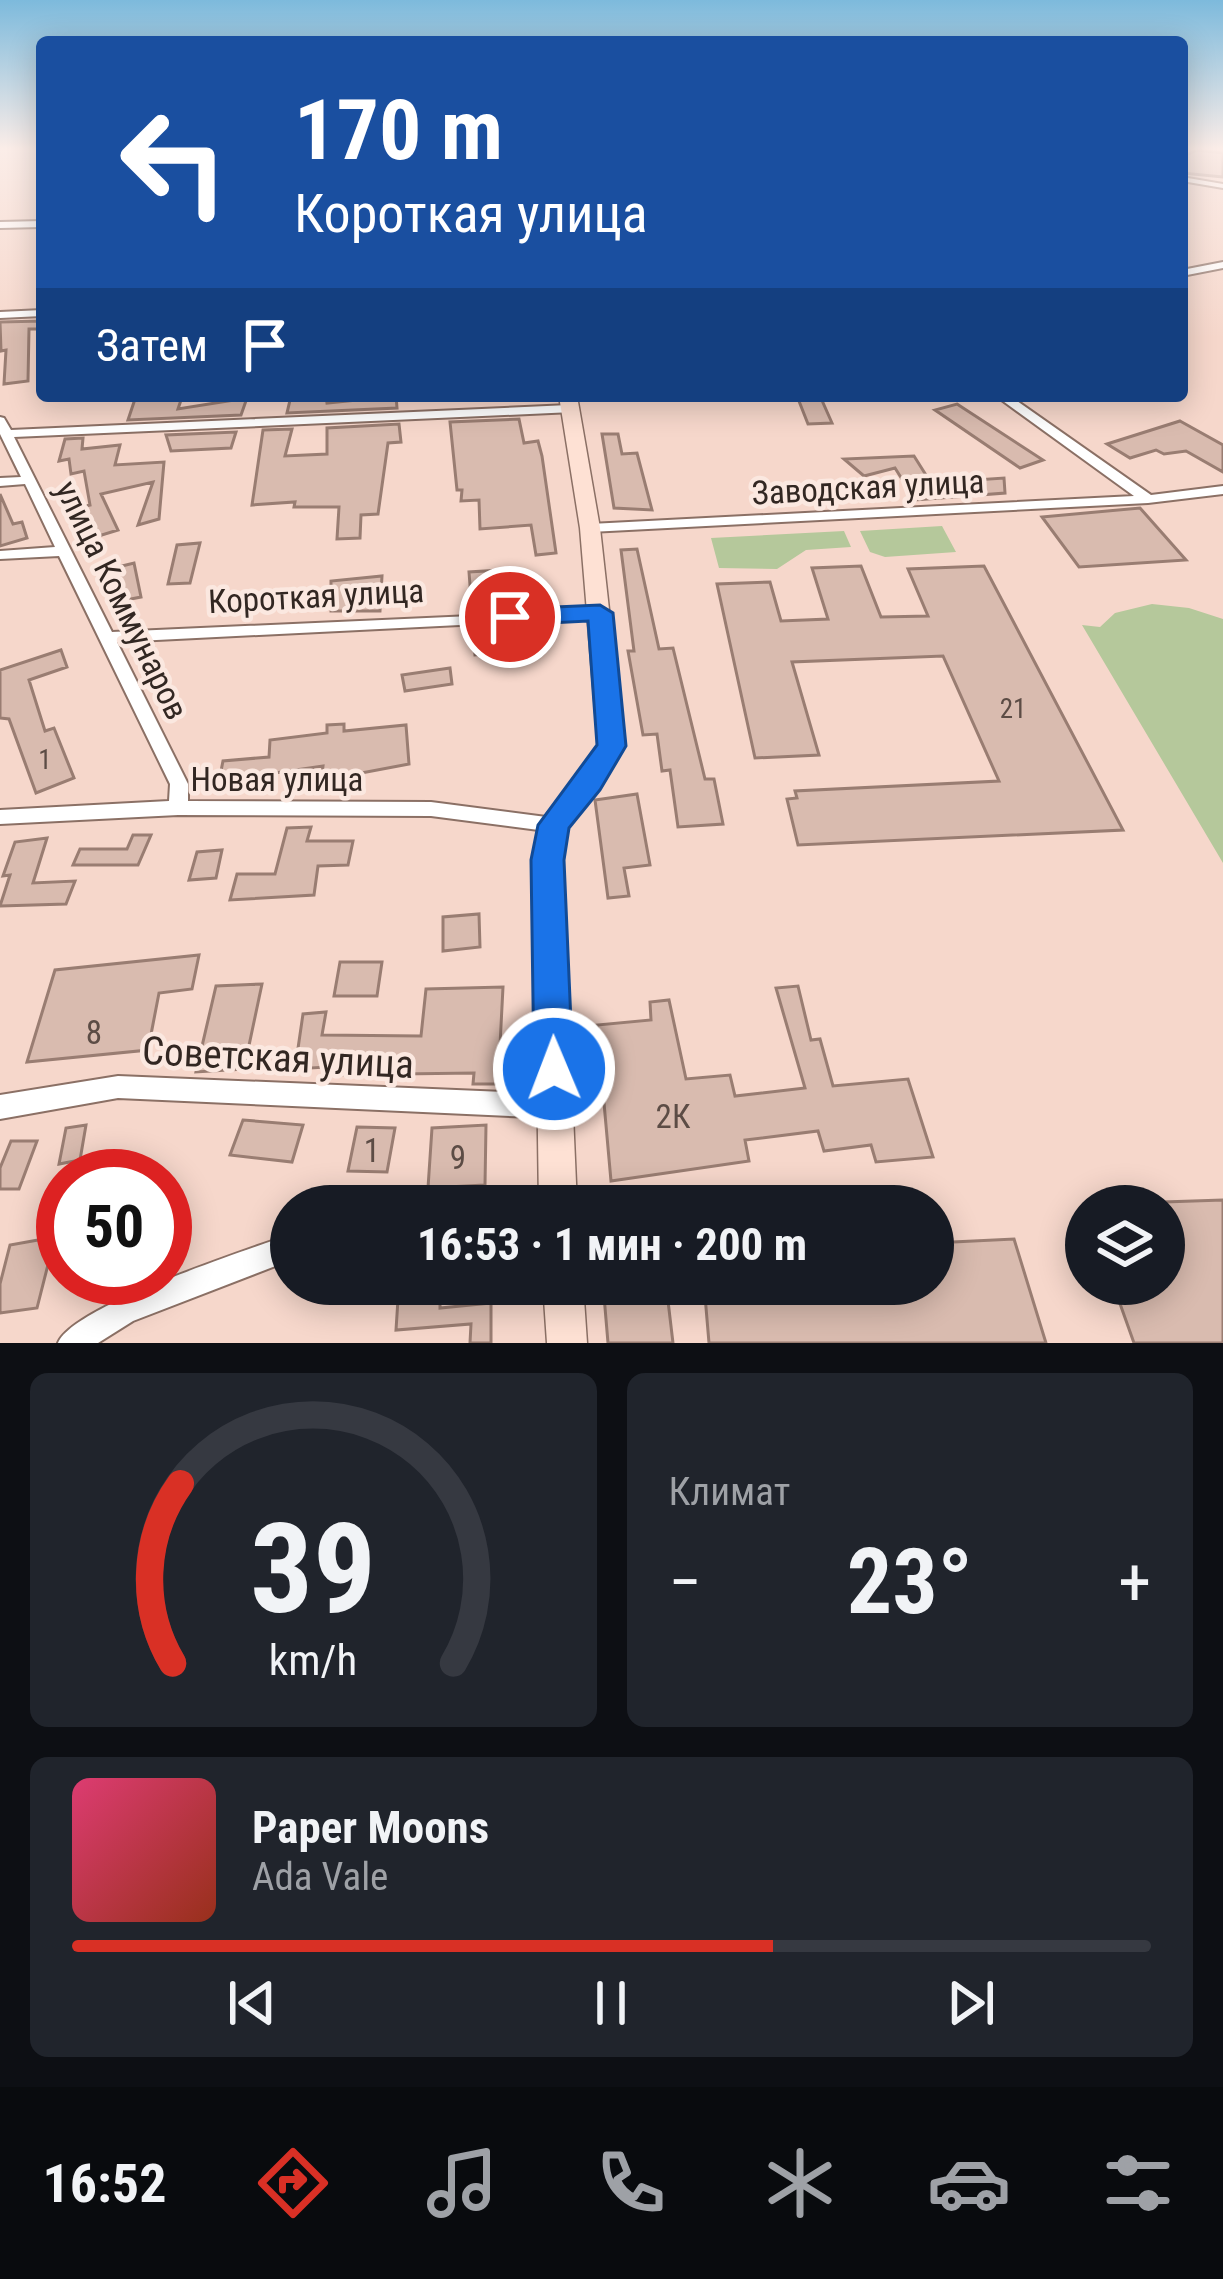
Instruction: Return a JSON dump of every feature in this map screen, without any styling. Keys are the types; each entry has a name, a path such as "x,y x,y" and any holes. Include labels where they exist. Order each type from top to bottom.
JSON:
{"main road":[{"path":"557,1185 548,860 554,825 590,782 611,746 590,528 568,402"},
{"path":"564,1305 567,1343"}],"street":[{"path":"0,225 36,224"},
{"path":"1188,272 1223,266"},
{"path":"0,315 36,314"},
{"path":"3,428 547,402"},
{"path":"1010,402 1148,500"},
{"name":"улица Коммунаров","path":"3,428 179,784 178,808"},
{"path":"0,482 30,480"},
{"name":"Заводская улица","path":"590,528 1148,500 1223,490"},
{"path":"0,555 64,551"},
{"name":"Короткая улица","path":"108,637 600,613"},
{"name":"Новая улица","path":"0,818 178,808 431,809 554,825"},
{"name":"Советская улица","path":"0,1107 118,1087 554,1106"},
{"path":"72,1343 124,1312 270,1254"}],"green space":[{"path":"942,526 956,552 885,557 870,552 860,531"},
{"path":"844,531 851,547 806,550 777,569 719,568 711,538"},
{"path":"1152,604 1189,608 1223,619 1223,863 1082,625 1100,627 1115,613"}],"building":[{"path":"36,321 36,329 29,329 28,381 4,384 6,350 1,351 0,322"},
{"path":"134,402 180,402 178,409 246,402 241,415 128,420"},
{"path":"290,402 396,402 397,408 287,413"},
{"path":"799,402 823,402 832,423 808,424"},
{"path":"957,404 1043,460 1020,468 935,410"},
{"path":"519,419 524,443 538,441 556,553 536,555 531,525 480,529 479,500 461,501 462,490 457,490 450,422"},
{"path":"1180,421 1223,445 1223,472 1186,451 1164,454 1156,450 1130,458 1107,444"},
{"path":"399,424 401,442 388,443 378,514 361,515 360,538 337,539 339,507 294,507 295,502 252,505 263,430 292,429 285,456 327,454 327,428"},
{"path":"236,432 231,448 171,451 166,435"},
{"path":"602,434 618,434 622,454 637,453 652,510 614,508"},
{"path":"83,438 82,449 120,445 115,465 164,462 159,519 138,525 153,482 101,494 118,530 89,539 76,508 90,505 84,471 71,474 69,459 59,461 65,439"},
{"path":"914,456 931,483 1004,478 1005,493 915,500 895,468 864,476 844,459"},
{"path":"0,494 13,524 22,522 27,538 0,546"},
{"path":"1140,508 1186,560 1079,567 1042,517"},
{"path":"200,543 190,583 168,584 177,545"},
{"path":"637,549 659,649 673,648 705,779 714,779 723,824 678,827 670,770 662,771 657,734 643,735 628,651 634,651 621,550"},
{"path":"134,563 141,597 121,601 118,567"},
{"path":"861,566 881,617 928,616 908,569 984,566 1123,830 798,845 787,799 797,798 795,791 999,781 943,656 792,662 819,755 755,758 717,584 770,582 781,621 828,619 812,568"},
{"path":"519,569 523,608 472,611 469,572"},
{"path":"382,576 380,611 331,611 331,581"},
{"path":"517,627 517,652 475,655 473,629"},
{"path":"61,650 67,667 29,680 45,731 54,728 74,778 36,793 9,719 0,718 0,670"},
{"path":"450,668 452,684 405,691 402,675"},
{"path":"344,724 344,731 406,725 409,764 340,777 339,782 321,783 323,766 219,781 223,761 269,757 270,740 327,733 327,725"},
{"path":"637,794 650,865 624,868 629,896 608,898 595,800"},
{"path":"311,827 307,841 353,841 348,865 318,866 314,895 230,900 237,874 275,874 287,828"},
{"path":"133,835 151,835 138,865 73,865 80,849 127,849"},
{"path":"47,838 33,883 75,881 66,904 0,906 10,875 3,876 15,842"},
{"path":"222,850 216,878 189,880 197,852"},
{"path":"479,914 480,947 443,951 443,917"},
{"path":"199,955 192,989 159,993 148,1050 27,1062 55,970"},
{"path":"340,962 382,962 377,996 334,996"},
{"path":"262,984 244,1069 196,1072 216,986"},
{"path":"798,986 811,1040 820,1039 833,1086 908,1079 933,1157 876,1162 871,1145 824,1151 818,1131 745,1140 749,1161 611,1181 597,1025 651,1020 650,1002 669,1000 686,1079 730,1075 735,1096 805,1088 776,988"},
{"path":"503,987 498,1084 473,1084 474,1073 325,1075 326,1067 295,1069 303,1014 326,1012 322,1035 421,1036 426,989"},
{"path":"243,1120 303,1125 292,1162 230,1155"},
{"path":"86,1125 82,1149 62,1149 66,1128"},
{"path":"486,1125 485,1185 428,1185 432,1128"},
{"path":"357,1127 395,1128 387,1172 348,1171"},
{"path":"11,1141 37,1141 19,1189 0,1189 0,1168"},
{"path":"1223,1200 1223,1343 1134,1343 1120,1305 1185,1305 1185,1201"},
{"path":"1014,1239 1046,1343 709,1343 706,1305 954,1305 954,1242"},
{"path":"36,1240 38,1305 0,1313 0,1284 10,1245"},
{"path":"398,1305 491,1305 491,1343 470,1343 471,1324 396,1330"},
{"path":"605,1305 668,1305 673,1343 608,1343"}],"route":[{"path":"510,617 600,613 611,746 590,782 554,825 548,860 554,1069"}]}
